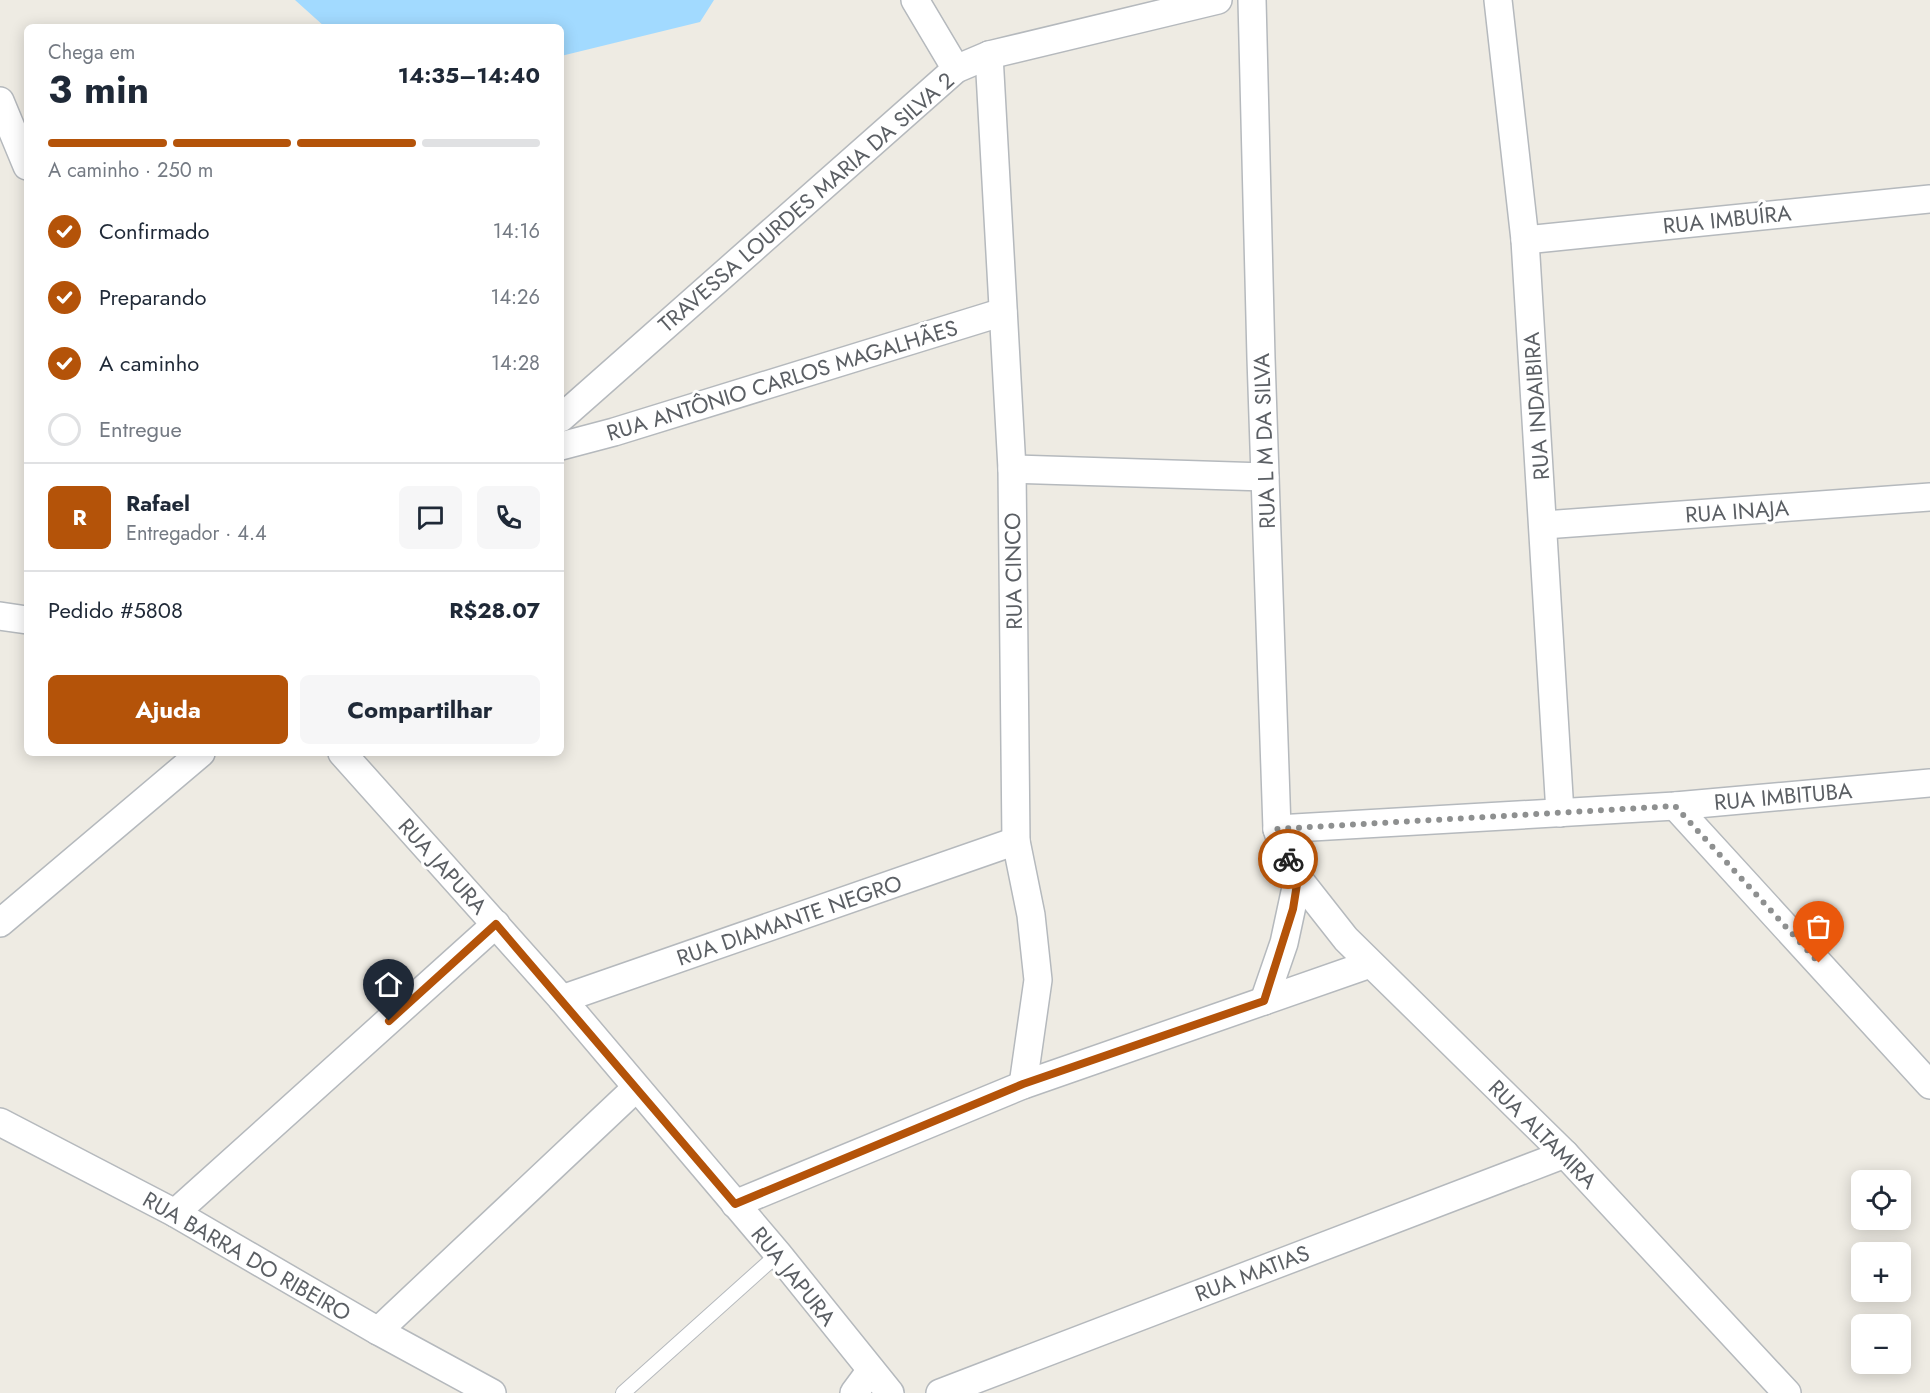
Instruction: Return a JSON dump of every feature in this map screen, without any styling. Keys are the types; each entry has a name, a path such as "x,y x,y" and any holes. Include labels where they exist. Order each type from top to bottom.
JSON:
{"street":[{"path":"915,0 956,69"},
{"name":"TRAVESSA LOURDES MARIA DA SILVA 2","path":"564,415 956,69 989,55 1218,0"},
{"name":"RUA L M DA SILVA","path":"1252,0 1277,829 1283,848 1298,878"},
{"name":"RUA INDAIBIRA","path":"1498,0 1525,240 1560,813"},
{"name":"RUA CINCO","path":"989,55 1012,469 1016,841 1030,915 1038,980 1023,1084"},
{"path":"0,100 24,159"},
{"name":"RUA IMBUÍRA","path":"1525,240 1930,199"},
{"name":"RUA ANTÔNIO CARLOS MAGALHÃES","path":"564,445 614,432 1003,312"},
{"path":"1012,469 1265,477"},
{"name":"RUA INAJA","path":"1544,525 1930,497"},
{"path":"0,616 24,620"},
{"path":"0,923 197,756"},
{"name":"RUA JAPURA","path":"345,756 562,999 778,1254 890,1393"},
{"name":"RUA IMBITUBA","path":"1277,829 1675,806 1930,783"},
{"path":"1675,806 1930,1085"},
{"name":"RUA DIAMANTE NEGRO","path":"562,999 1016,841"},
{"path":"1264,1001 1287,932 1298,878"},
{"name":"RUA ALTAMIRA","path":"1298,878 1370,964 1565,1154 1787,1393"},
{"path":"175,1213 496,924"},
{"path":"735,1204 1023,1084 1370,964"},
{"path":"378,1331 636,1088"},
{"name":"RUA BARRA DO RIBEIRO","path":"0,1122 175,1213 476,1389"},
{"name":"RUA MATIAS","path":"940,1393 1565,1154"},
{"path":"854,1393 871,1370"}],"lane":[{"path":"623,1393 778,1254"}],"water":[{"path":"295,0 714,0 700,22 564,55 564,24 322,24"}],"way so far":[{"path":"1288,859 1277,829 1675,806 1819,963"}],"route":[{"path":"389,1021 496,924 735,1204 1023,1084 1264,1001 1274,976 1293,909 1298,878 1288,859"}]}
